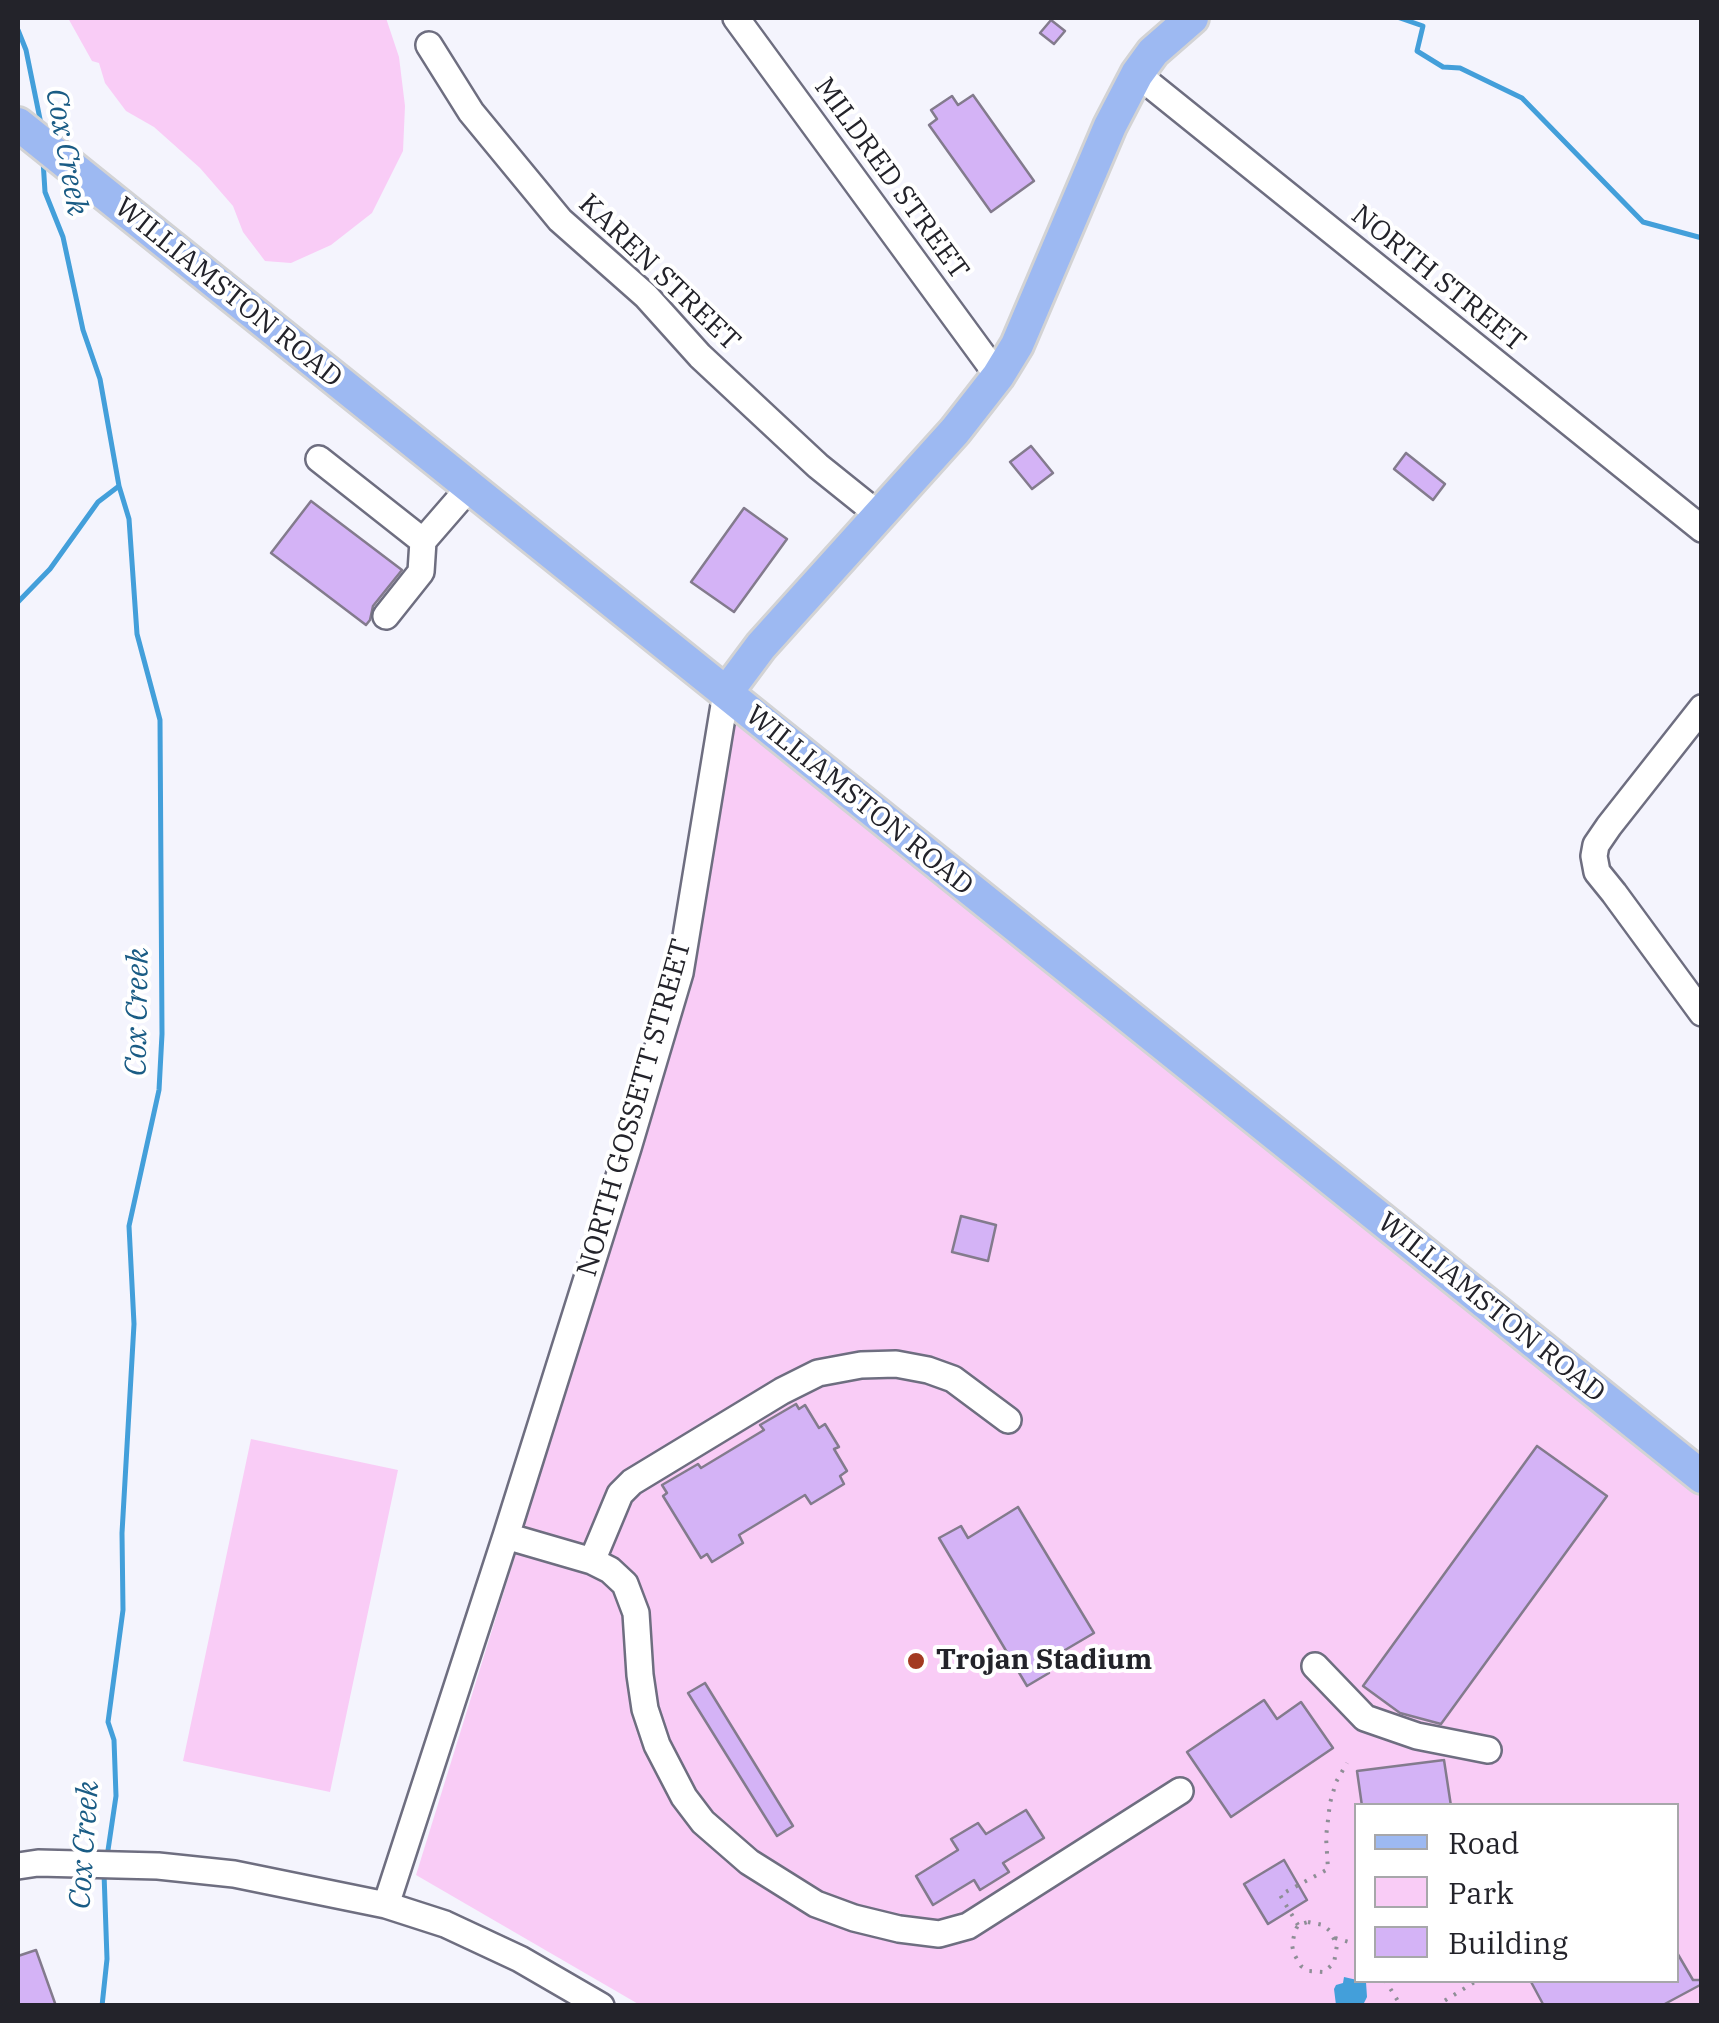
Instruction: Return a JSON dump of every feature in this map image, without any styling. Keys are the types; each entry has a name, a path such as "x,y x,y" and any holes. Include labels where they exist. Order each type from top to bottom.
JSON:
{"main road":[{"name":"NORTH GOSSETT STREET","path":"726,694 761,646 955,430 998,376 1017,345 1110,126 1138,74 1153,52 1192,18"},
{"name":"WILLIAMSTON ROAD","path":"18,124 1702,1477"}],"street":[{"name":"MILDRED STREET","path":"736,18 998,376"},
{"name":"KAREN STREET","path":"430,45 471,112 560,220 646,296 700,356 818,466 879,515"},
{"name":"NORTH STREET","path":"1138,74 1702,529"},
{"path":"319,459 423,541"},
{"path":"386,616 421,572 423,541 470,488"},
{"name":"NORTH GOSSETT STREET","path":"386,1905 506,1536 680,973 726,694"},
{"path":"1702,708 1609,826 1596,845 1594,856 1596,872 1702,1014"},
{"path":"592,1562 620,1494 632,1482 818,1372 896,1364 928,1370 953,1379 1008,1420"},
{"path":"506,1536 592,1562 610,1570 625,1584 636,1614 646,1710 657,1745 684,1797 703,1822 748,1862 816,1904 899,1929 939,1934 968,1926 1180,1791"},
{"path":"1315,1666 1365,1718 1416,1736 1488,1750"},
{"path":"28,1864 158,1866 234,1874 386,1905 445,1924 520,1958 601,2006"}],"path":[{"path":"1298,1925 1280,1895 1328,1869 1330,1804 1346,1763"},
{"path":"1298,1925 1293,1938 1294,1954 1309,1971 1324,1972 1330,1968 1337,1954 1335,1938"},
{"path":"1298,1925 1323,1925 1335,1938 1354,1943"},
{"path":"1387,1983 1401,2006"},
{"path":"1436,2006 1473,1983"}],"green space":[{"path":"68,18 386,18 399,57 405,106 403,151 372,213 331,245 291,263 265,261 243,232 233,206 200,168 154,127 126,111 105,83 99,63 92,61"},
{"path":"726,693 1701,1477 1701,2005 640,2005 416,1875 690,992"},
{"path":"251,1439 398,1470 330,1792 183,1761"}],"water":[{"path":"1344,1977 1354,1979 1354,1983 1366,1983 1363,2005 1336,2005 1334,1989 1343,1983"}],"building":[{"path":"1051,20 1065,31 1054,44 1040,33"},
{"path":"973,95 1034,181 991,212 929,125 937,119 931,110 952,96 958,105"},
{"path":"1031,446 1053,473 1032,489 1010,462"},
{"path":"1406,453 1445,484 1433,500 1394,469"},
{"path":"311,501 402,570 373,606 366,625 271,553"},
{"path":"744,508 787,539 734,612 691,582"},
{"path":"961,1216 996,1225 988,1261 952,1252"},
{"path":"796,1404 799,1409 805,1405 819,1428 825,1424 839,1447 834,1449 847,1471 840,1476 844,1484 811,1504 805,1495 739,1535 743,1543 712,1562 707,1554 701,1558 663,1496 667,1493 662,1485 698,1464 701,1468 764,1430 760,1425"},
{"path":"1537,1446 1607,1496 1441,1724 1400,1713 1363,1686"},
{"path":"1018,1507 1094,1633 1043,1663 1049,1673 1027,1686 939,1538 961,1526 968,1538"},
{"path":"705,1683 793,1826 777,1836 688,1693"},
{"path":"1264,1700 1277,1719 1301,1702 1333,1748 1231,1817 1187,1752"},
{"path":"1444,1760 1451,1803 1362,1803 1357,1771"},
{"path":"1026,1810 1044,1838 1003,1863 1009,1872 980,1890 974,1880 933,1905 916,1876 958,1850 951,1839 978,1823 986,1834"},
{"path":"1284,1860 1307,1900 1268,1924 1244,1884"},
{"path":"36,1950 56,2006 18,2006 18,1956"},
{"path":"1679,1956 1693,1980 1702,1980 1702,1984 1661,2006 1544,2006 1532,1983 1679,1983"}],"waterway":[{"path":"1400,18 1423,26 1417,51 1443,67 1460,68 1522,98 1643,222 1702,238"},
{"name":"Cox Creek","path":"18,30 26,50 41,124"},
{"name":"Cox Creek","path":"43,160 45,192 63,237 83,330 100,379 119,486 129,519 137,634 160,720 162,1034 159,1090 129,1226 134,1324 122,1533 123,1610 108,1722 114,1740 116,1796 107,1857"},
{"path":"18,602 50,569 98,502 119,486"},
{"name":"Cox Creek","path":"102,2006 107,1959 104,1873"}],"place":[{"name":"Trojan Stadium","path":"916,1661"}]}
